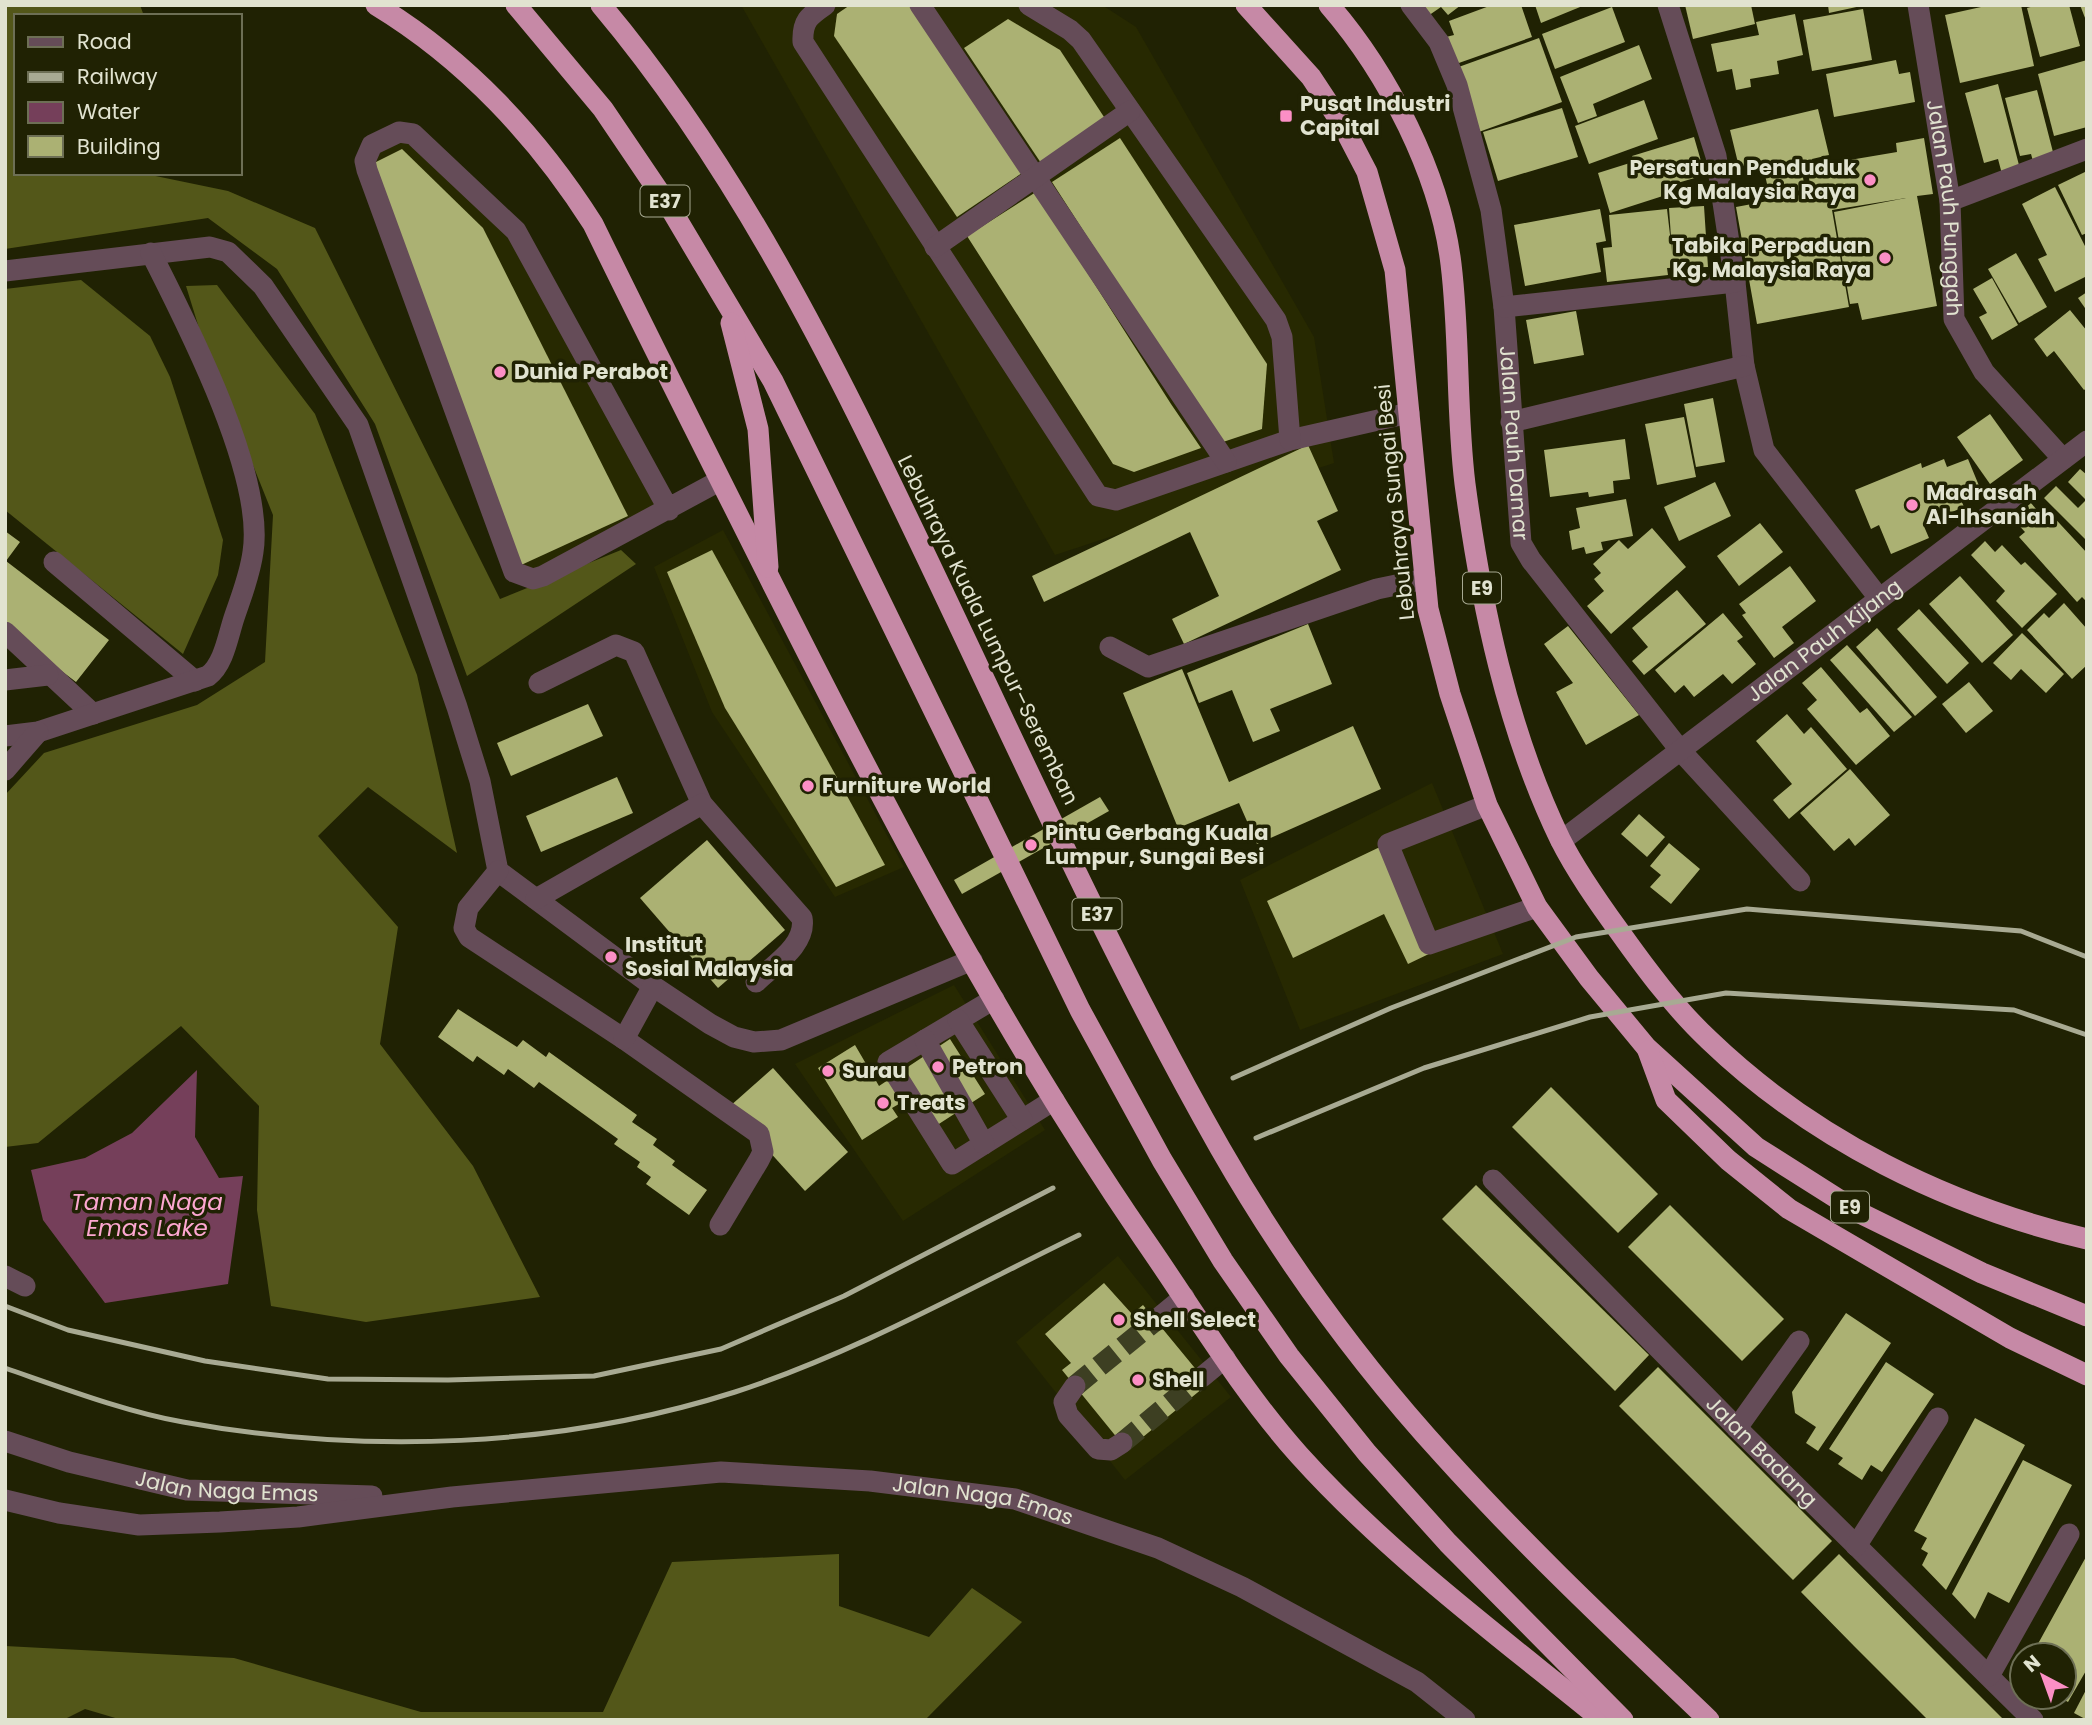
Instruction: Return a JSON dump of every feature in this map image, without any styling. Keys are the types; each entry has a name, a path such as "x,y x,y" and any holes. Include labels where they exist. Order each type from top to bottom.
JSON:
{"highway":[{"path":"376,5 425,39 476,82 537,145 570,187 593,224 719,481 865,768 994,999 1097,1170 1260,1409 1336,1493 1399,1551 1602,1720"},
{"name":"E37","path":"516,5 603,109 672,211 773,381 1080,1010 1162,1160 1223,1261 1289,1356 1367,1453 1448,1543 1623,1720"},
{"name":"Lebuhraya Sungai Besi","path":"1246,5 1311,77 1342,124 1367,172 1395,270 1429,609 1450,694 1487,805 1537,906 1589,978 1646,1047 1756,1147 1860,1213 1982,1273 2087,1316"},
{"name":"E9","path":"1329,5 1356,36 1383,80 1407,125 1435,196 1451,262 1465,480 1485,606 1529,766 1561,841 1599,903 1647,971 1709,1040 1787,1104 1868,1156 1968,1204 2030,1225 2087,1239"},
{"name":"Lebuhraya Kuala Lumpur–Seremban","path":"607,12 671,93 728,179 856,409 1122,968 1222,1150 1276,1239 1336,1326 1443,1456 1570,1586 1709,1720"},
{"path":"724,296 758,429 769,576"},
{"path":"1646,1047 1666,1100 1728,1160 1789,1209 2010,1338 2087,1375"}],"street":[{"path":"825,5 807,18 802,28 803,42 1098,496 1116,500 1290,440 1409,413"},
{"path":"920,5 1226,462"},
{"path":"1029,5 1070,30 1081,40 1276,320 1282,337 1290,440"},
{"name":"Jalan Pauh Damar","path":"1411,5 1439,42 1457,85 1491,210 1504,307 1521,542 1531,560 1680,750 1800,881"},
{"path":"1668,5 1716,156 1735,282 1744,366 1764,450 1879,598"},
{"name":"Jalan Pauh Punggah","path":"1918,5 1950,201 1955,319 1984,372 2063,459"},
{"path":"935,247 1130,111"},
{"path":"669,510 514,228 413,134 399,132 372,145 365,161 367,170 514,572 533,579 543,576 669,510 719,481"},
{"path":"1950,201 2087,149"},
{"path":"5,271 210,247 228,252 245,265 271,298 358,425 461,719 480,781 498,871 653,986 734,1037 754,1042 781,1040 972,960"},
{"path":"5,736 38,732 208,676 219,663 254,551 254,514 248,480 237,445 179,309 151,253"},
{"path":"1504,307 1735,282"},
{"path":"1511,422 1744,366"},
{"name":"Jalan Pauh Kijang","path":"1561,841 2087,441"},
{"path":"54,562 195,681"},
{"path":"1110,647 1148,667 1377,589 1425,579"},
{"path":"5,632 48,676 93,714"},
{"path":"539,683 616,645 634,652 702,804 802,918 803,926 796,943 755,982"},
{"path":"5,680 48,676"},
{"path":"5,769 38,732"},
{"path":"536,899 702,804"},
{"path":"1487,805 1388,844 1429,944 1537,906"},
{"path":"498,871 464,918 464,928 469,937 624,1039 759,1134 762,1152 759,1160 720,1225"},
{"path":"624,1039 653,986"},
{"path":"994,999 888,1062 952,1164 1054,1100"},
{"path":"958,1020 1022,1120"},
{"path":"925,1040 984,1144"},
{"name":"Jalan Badang","path":"1493,1180 1737,1428 2033,1720"},
{"path":"5,1276 25,1286"},
{"path":"1156,1320 1184,1297"},
{"path":"1737,1428 1799,1341"},
{"path":"1202,1377 1225,1358"},
{"path":"1075,1386 1066,1395 1065,1409 1092,1445 1104,1451 1122,1443"},
{"path":"1856,1546 1938,1419"},
{"name":"Jalan Naga Emas","path":"5,1441 69,1462 187,1489 297,1496 452,1497"},
{"name":"Jalan Naga Emas","path":"5,1500 59,1513 139,1525 298,1517 452,1497 721,1472 870,1481 1015,1499 1158,1548 1242,1587 1417,1682 1465,1720"},
{"path":"1989,1676 2068,1534"}],"shaded area":[{"path":"5,5 140,5 143,14 14,14 14,175 151,175 228,191 315,228 500,599 621,550 636,564 467,676 375,424 277,269 208,218 5,249"},
{"path":"741,5 1102,5 1136,27 1314,337 1334,463 1055,555"},
{"name":"Dunia Perabot","path":"409,139 511,234 660,507 541,571 523,572 369,161 374,151"},
{"path":"81,280 150,336 170,377 223,540 218,575 183,654 5,510 5,289"},
{"path":"217,285 315,414 417,675 457,853 368,787 318,836 398,927 380,1044 473,1166 540,1297 366,1322 271,1306 257,1210 259,1106 181,1026 38,1143 5,1147 5,795 44,753 197,705 265,662 273,515 203,341 186,286"},
{"name":"Furniture World","path":"723,530 904,867 835,897 712,712 654,567"},
{"path":"1432,783 1503,954 1300,1030 1240,880"},
{"path":"954,985 1045,1130 903,1221 795,1064"},
{"path":"1118,1256 1231,1397 1125,1480 1016,1342"},
{"path":"839,1554 839,1606 929,1637 972,1588 1022,1622 925,1720 122,1720 85,1709 63,1720 5,1720 5,1646 234,1658 421,1712 603,1712 672,1562"}],"water":[{"name":"Taman Naga Emas Lake","path":"197,1070 195,1137 219,1178 243,1176 228,1284 105,1303 43,1220 31,1170 85,1158 132,1133"}],"building":[{"path":"850,5 913,5 1025,171 957,217 834,36 837,14"},
{"path":"1415,5 1461,5 1448,15 1441,7 1425,18"},
{"path":"1492,5 1521,5 1532,37 1456,64 1446,37 1454,35 1449,21"},
{"path":"1535,5 1585,5 1541,23"},
{"path":"1685,5 1751,5 1755,24 1693,39"},
{"path":"1828,5 1861,5 1861,6 1829,13"},
{"path":"1990,5 2021,5 2034,66 1960,83 1945,15"},
{"path":"2037,5 2069,5 2080,46 2040,57 2027,8"},
{"path":"2080,5 2087,5 2087,23"},
{"path":"1612,7 1625,42 1555,69 1542,34"},
{"path":"1863,9 1872,60 1812,71 1803,20"},
{"path":"1795,14 1803,55 1777,61 1779,74 1750,79 1751,87 1736,90 1732,69 1717,72 1711,44 1759,35 1756,22"},
{"path":"1008,19 1060,50 1106,120 1041,163 964,48"},
{"path":"1539,38 1562,102 1476,133 1453,69"},
{"path":"1639,45 1652,79 1593,104 1597,116 1578,123 1560,77"},
{"path":"1896,60 1899,74 1910,72 1915,102 1834,117 1826,74"},
{"path":"2087,60 2087,127 2054,136 2038,74"},
{"path":"1998,84 2020,169 2002,174 1998,159 1984,163 1965,93"},
{"path":"2037,90 2054,156 2033,161 2031,154 2020,156 2005,98"},
{"path":"1644,100 1658,139 1589,164 1575,126"},
{"path":"1562,108 1578,157 1498,181 1483,132"},
{"path":"1818,109 1829,155 1812,159 1814,169 1802,172 1805,189 1770,197 1762,162 1739,167 1730,130"},
{"path":"1694,137 1705,175 1667,186 1669,194 1610,213 1598,173 1633,162 1632,156"},
{"path":"1120,138 1267,364 1262,429 1220,443 1052,182"},
{"path":"1924,138 1933,194 1917,196 1937,306 1862,320 1858,303 1850,304 1834,212 1906,198 1832,210 1849,307 1757,324 1736,207 1822,191 1811,192 1808,171 1821,169 1820,165 1897,152 1896,143"},
{"name":"Dunia Perabot","path":"402,149 483,228 628,516 519,566 366,167"},
{"path":"2087,171 2087,233 2082,235 2058,185"},
{"path":"2055,187 2087,250 2087,276 2055,292 2038,259 2047,255 2022,204"},
{"path":"1036,192 1201,448 1134,472 1113,464 967,236"},
{"path":"1704,206 1708,267 1667,268 1668,275 1607,282 1603,248 1612,247 1609,215 1667,209 1672,252 1669,208"},
{"path":"1600,209 1606,241 1596,243 1601,272 1525,286 1514,225"},
{"path":"2016,253 2047,307 2019,323 1988,269"},
{"path":"1992,278 2018,325 1992,340 1979,317 1987,313 1973,289"},
{"path":"2087,292 2087,311 2078,298"},
{"path":"2070,310 2087,331 2087,388 2084,390 2054,351 2047,357 2034,339"},
{"path":"1576,311 1584,355 1534,364 1526,320"},
{"path":"1713,398 1725,462 1696,467 1684,404"},
{"path":"1990,414 2023,460 1990,484 1957,437"},
{"path":"1684,417 1696,477 1657,485 1645,424"},
{"path":"1625,439 1630,479 1613,481 1614,493 1589,497 1588,492 1550,497 1544,450"},
{"path":"1308,445 1338,511 1317,521 1341,570 1184,644 1172,619 1219,596 1190,532 1044,602 1032,576"},
{"name":"Madrasah Al-Ihsaniah","path":"1944,459 1947,467 1968,459 1982,493 1962,502 1964,507 1923,524 1929,538 1891,554 1879,525 1871,529 1855,490 1921,463 1922,468"},
{"path":"2080,469 2087,475 2087,541 2044,498 2056,486 2078,508 2086,500 2068,482"},
{"path":"1715,482 1731,516 1679,541 1664,507"},
{"path":"1626,499 1633,536 1601,542 1603,550 1586,554 1584,547 1572,550 1569,531 1580,528 1576,508"},
{"path":"2031,503 2042,516 2048,511 2087,553 2087,602 2082,597 2077,602 2019,537 2025,532 2013,519"},
{"path":"1760,523 1783,552 1739,586 1717,556"},
{"path":"1652,528 1686,567 1611,634 1587,606 1604,591 1594,579 1601,573 1593,564 1619,540 1628,549"},
{"path":"5,531 20,542 6,561 109,640 76,682 5,628"},
{"path":"1985,541 1995,552 2002,545 2021,565 2025,562 2057,594 2022,628 1996,601 2005,591 1971,555"},
{"name":"Furniture World","path":"712,550 885,865 836,887 725,708 667,572"},
{"path":"1790,566 1816,601 1782,627 1794,643 1774,658 1742,615 1746,613 1739,604"},
{"path":"1960,576 2013,635 1982,663 1929,604"},
{"path":"1677,590 1706,624 1644,675 1632,661 1648,647 1632,628"},
{"path":"2064,603 2087,629 2087,665 2072,679 2027,630 2044,613 2049,618"},
{"path":"1919,609 1969,663 1947,684 1897,629"},
{"path":"1723,613 1743,637 1737,641 1756,664 1732,684 1723,674 1694,697 1684,685 1675,693 1655,670"},
{"path":"1308,624 1332,684 1270,709 1280,731 1253,742 1232,690 1199,703 1187,673"},
{"path":"1568,626 1639,715 1586,745 1556,692 1573,683 1544,644"},
{"path":"1877,628 1937,697 1915,716 1856,647"},
{"path":"2022,633 2064,674 2046,693 2021,669 2011,680 1993,663"},
{"path":"1847,645 1912,717 1894,732 1830,660"},
{"path":"1821,667 1860,713 1867,708 1890,736 1856,765 1807,709 1817,700 1802,683"},
{"path":"1182,669 1229,782 1353,726 1381,789 1257,844 1239,803 1178,828 1123,693"},
{"path":"1969,682 1993,711 1966,733 1942,704"},
{"path":"588,704 603,736 511,776 497,743"},
{"path":"1787,714 1804,734 1811,727 1847,769 1789,819 1773,800 1792,784 1756,741"},
{"path":"1850,769 1890,815 1855,846 1849,838 1834,851 1800,813"},
{"path":"617,777 633,813 541,852 526,816"},
{"name":"Pintu Gerbang Kuala Lumpur, Sungai Besi","path":"1100,797 1109,811 962,894 954,880"},
{"path":"1639,814 1665,837 1647,857 1621,834"},
{"path":"707,840 785,930 718,988 640,898"},
{"path":"1669,843 1700,869 1671,904 1650,887 1661,875 1650,866"},
{"path":"1382,846 1433,952 1408,964 1384,914 1293,958 1267,901"},
{"path":"458,1009 517,1047 523,1040 546,1057 549,1052 637,1115 632,1122 657,1139 653,1145 675,1161 672,1165 707,1190 689,1215 646,1184 651,1177 637,1167 640,1162 614,1144 618,1139 539,1082 534,1088 508,1069 504,1075 477,1056 473,1062 438,1037"},
{"name":"Petron","path":"950,1039 985,1094 925,1133 904,1101 892,1108 898,1117 862,1140 818,1068 855,1045 879,1086"},
{"path":"773,1068 848,1152 805,1191 729,1107"},
{"path":"1551,1087 1658,1194 1618,1233 1512,1127"},
{"path":"1476,1185 1649,1355 1615,1391 1442,1219"},
{"path":"1670,1205 1784,1319 1742,1361 1628,1247"},
{"name":"Shell","path":"1104,1283 1132,1314 1143,1305 1208,1384 1127,1450 1062,1370 1071,1363 1045,1334"},
{"path":"1846,1313 1891,1343 1818,1451 1806,1443 1816,1427 1795,1413 1792,1392"},
{"path":"1886,1362 1934,1394 1882,1472 1871,1465 1862,1480 1838,1464 1843,1458 1829,1449"},
{"path":"1658,1367 1832,1541 1793,1580 1619,1406"},
{"path":"1975,1418 2025,1445 1946,1590 1922,1565 1928,1553 1921,1549 1927,1538 1914,1531"},
{"path":"2023,1460 2072,1485 2009,1603 1988,1592 1975,1619 1952,1594"},
{"path":"1839,1554 2004,1720 1928,1720 1854,1646 1801,1592"},
{"path":"2087,1555 2087,1669 2078,1685 2078,1641 2040,1641"},
{"path":"2087,1688 2087,1720 2074,1713 2078,1711"}],"tunnel":[{"path":"1075,1386 1156,1320"},
{"path":"1122,1443 1202,1377"}],"railway":[{"path":"1233,1078 1391,1008 1576,937 1747,909 2021,931 2087,957"},
{"path":"1256,1138 1424,1068 1590,1017 1726,993 2014,1010 2087,1035"},
{"path":"5,1306 68,1330 205,1361 328,1379 448,1380 594,1376 721,1349 844,1296 1053,1188"},
{"path":"5,1368 139,1412 183,1422 251,1432 391,1442 531,1435 668,1411 780,1376 910,1320 1079,1235"}],"place":[{"name":"Pusat Industri Capital","path":"1286,116"},
{"name":"Persatuan Penduduk Kg Malaysia Raya","path":"1870,180"},
{"name":"Tabika Perpaduan Kg. Malaysia Raya","path":"1885,258"},
{"name":"Dunia Perabot","path":"500,372"},
{"name":"Madrasah Al-Ihsaniah","path":"1912,505"},
{"name":"Furniture World","path":"808,786"},
{"name":"Pintu Gerbang Kuala Lumpur, Sungai Besi","path":"1031,845"},
{"name":"Institut Sosial Malaysia","path":"611,957"},
{"name":"Petron","path":"938,1067"},
{"name":"Surau","path":"828,1071"},
{"name":"Treats","path":"883,1103"},
{"name":"Shell Select","path":"1119,1320"},
{"name":"Shell","path":"1138,1380"}]}
